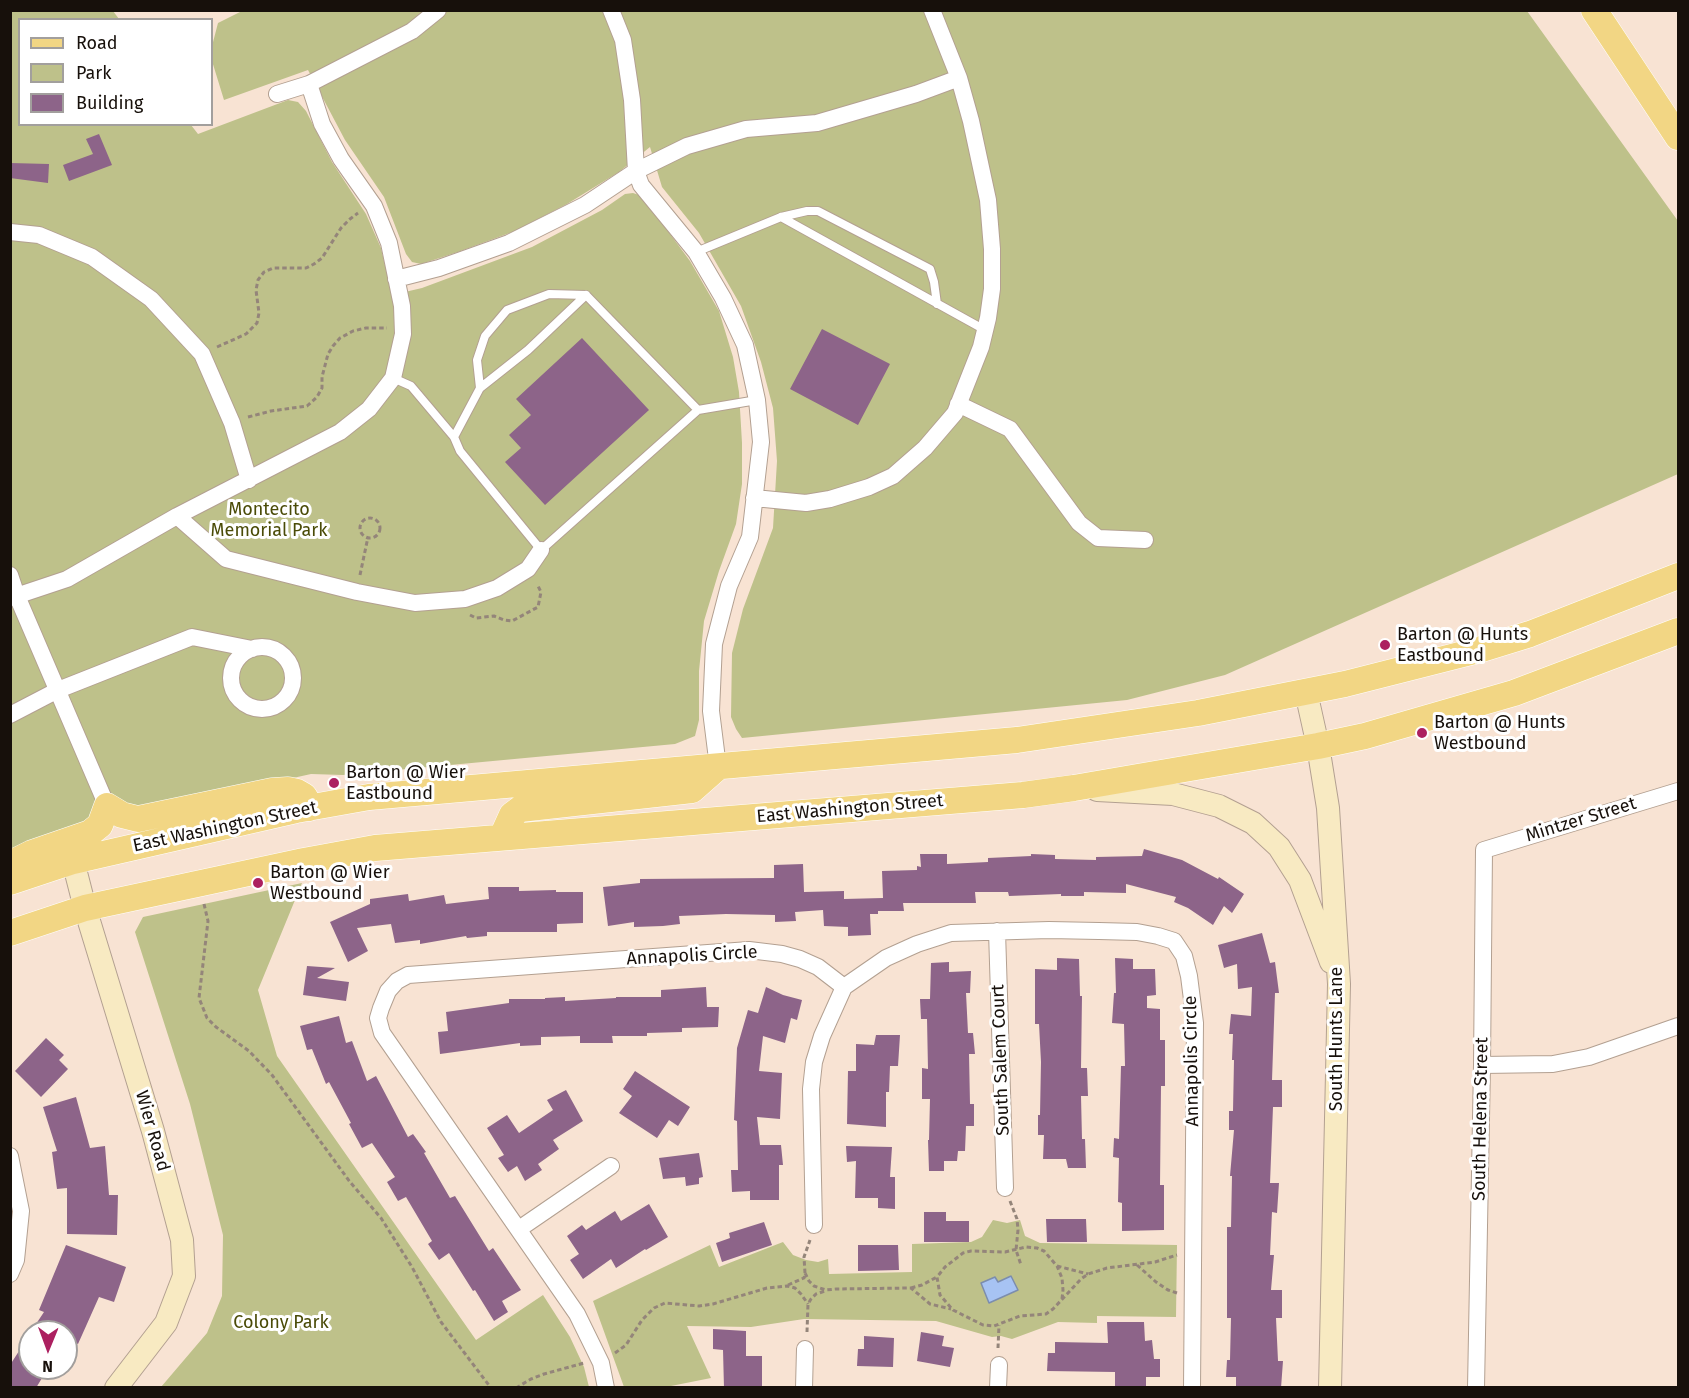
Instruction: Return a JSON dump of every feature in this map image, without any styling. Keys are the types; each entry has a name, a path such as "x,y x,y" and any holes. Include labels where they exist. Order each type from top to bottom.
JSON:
{"main road":[{"path":"1594,10 1678,137"},
{"name":"East Washington Street","path":"10,882 73,861 309,808 369,797 1017,740 1198,713 1345,684 1465,654 1530,634 1678,576"},
{"name":"East Washington Street","path":"10,933 85,908 375,848 1023,795 1318,746 1365,736 1514,693 1678,631"},
{"name":"South Hunts Lane","path":"1306,692 1328,808 1339,984 1330,1388"},
{"path":"502,837 512,815 520,810 692,789 718,767"},
{"path":"1074,788 1173,794 1219,806 1253,823 1279,847 1300,880 1339,984"},
{"path":"10,864 32,853 90,833 100,825 107,806 122,815 138,819 272,790 288,790 304,796 309,808"},
{"name":"Wier Road","path":"73,861 85,908 153,1131 182,1240 184,1276 166,1323 116,1388"}],"street":[{"path":"277,94 309,84 412,31 438,10"},
{"path":"610,10 623,40 632,100 636,171 641,185 696,252 723,298 745,345 757,400 761,442 750,537 729,586 714,644 711,711 718,767"},
{"path":"754,498 806,503 830,499 869,487 893,476 925,448 955,413 981,347 992,289 988,200 959,78 932,10"},
{"path":"396,279 439,268 509,243 585,205 636,171 687,146 746,129 817,123 916,94 959,78"},
{"path":"14,597 67,579 177,516 340,432 369,409 393,378 403,334 402,306 389,243 374,206 341,159 322,124 309,84"},
{"path":"10,232 39,235 92,256 151,299 202,354 232,423 249,480"},
{"path":"958,404 1010,429 1079,523 1098,538 1145,540"},
{"path":"177,516 226,558 357,592 415,603 465,599 497,588 528,569 540,550"},
{"path":"10,575 14,597 58,690 107,806"},
{"path":"10,715 58,690 192,637 252,649"},
{"name":"Mintzer Street","path":"1484,850 1678,791"},
{"name":"South Helena Street","path":"1476,1388 1484,850"},
{"name":"Annapolis Circle","path":"606,1388 601,1363 577,1314 382,1033 378,1018 388,991 397,981 408,975 749,950 800,959 818,967 844,987 886,958 917,944 951,933 1050,930 1137,932 1174,941 1184,956 1195,1023 1192,1388"},
{"name":"South Salem Court","path":"997,931 1005,1188"},
{"path":"814,1225 811,1089 814,1062 822,1036 844,987"},
{"path":"1482,1065 1553,1064 1589,1057 1678,1026"},
{"path":"10,1156 21,1211 16,1260 10,1274"},
{"path":"519,1229 611,1166"},
{"path":"804,1388 806,1349"},
{"path":"998,1388 999,1365"}],"lane":[{"path":"696,252 781,217 818,211 930,269 937,304"},
{"path":"781,217 985,330"},
{"path":"480,387 477,360 485,336 507,310 549,294 586,295 698,410"},
{"path":"454,437 480,387 528,350 586,295"},
{"path":"393,378 411,386 454,437 460,451 540,550 698,410 757,400"}],"path":[{"path":"202,354 246,334 257,323 259,313 256,290 258,280 264,272 273,268 306,268 314,264 322,258 333,239 350,219 374,206"},
{"path":"232,423 271,411 307,406 317,397 322,388 322,377 328,354 340,338 353,331 366,328 393,328 403,334"},
{"path":"372,518 377,521 380,530 374,537 368,537 362,534 360,527 363,521 372,518"},
{"path":"357,592 368,537"},
{"path":"465,599 470,615 473,617 494,616 512,621 538,607 540,601 541,592 528,569"},
{"path":"203,900 208,921 199,998 207,1018 249,1051 272,1076 350,1182 381,1218 412,1268 441,1322 491,1388"},
{"path":"1005,1188 1017,1219 1016,1250 1021,1264"},
{"path":"615,1353 626,1345 642,1320 654,1308 665,1303 699,1306 713,1304 768,1288 787,1286 804,1278 804,1257 814,1225"},
{"path":"806,1349 808,1304 816,1294 836,1289 911,1288 922,1285 937,1277 945,1267 963,1253 971,1251 1005,1252 1026,1247 1044,1251 1057,1266 1062,1278 1062,1299"},
{"path":"911,1288 930,1304 953,1310 983,1325 994,1326 1020,1316 1046,1314 1088,1274 1107,1268 1155,1262 1192,1249"},
{"path":"1137,1264 1168,1290 1192,1299"},
{"path":"1057,1266 1088,1274"},
{"path":"805,1273 814,1286 826,1290"},
{"path":"937,1277 940,1295 953,1310"},
{"path":"787,1286 801,1293 808,1304"},
{"path":"999,1324 999,1365"},
{"path":"516,1388 531,1378 585,1363"}],"green space":[{"path":"244,10 1527,11 1678,221 1678,474 1225,675 1127,700 742,738 731,717 732,653 743,609 773,528 777,461 773,408 761,362 741,306 699,233 662,187 650,147 619,172 567,204 515,231 421,264 412,262 406,254 384,197 345,140 308,70 224,100 213,64 213,42 218,23"},
{"name":"Montecito Memorial Park","path":"11,11 113,11 118,18 18,18 18,126 192,126 198,134 288,100 298,102 306,111 332,162 366,214 381,248 392,295 422,288 532,247 602,210 625,194 633,193 642,196 690,261 719,311 733,357 739,392 742,484 736,524 704,621 699,671 699,720 695,736 675,744 343,775 311,774 144,811 11,855"},
{"name":"Colony Park","path":"302,883 258,990 277,1056 476,1340 543,1295 570,1337 584,1367 589,1387 161,1387 207,1333 222,1296 223,1235 190,1104 135,932 143,917"},
{"path":"993,1220 1007,1223 1020,1220 1025,1236 1040,1243 1177,1245 1176,1317 1097,1316 1097,1323 1058,1322 1012,1339 1001,1336 992,1337 936,1321 804,1319 751,1327 687,1326 711,1378 666,1387 624,1387 593,1301 710,1245 719,1267 783,1242 793,1255 806,1260 818,1262 828,1259 829,1274 912,1272 912,1244 971,1242 982,1237"}],"water":[{"path":"1011,1276 1018,1290 989,1303 981,1283 995,1277 998,1282"}],"building":[{"path":"99,134 112,165 69,181 63,165 93,154 86,139"},
{"path":"10,163 49,164 48,183 10,178"},
{"path":"822,329 890,364 858,425 790,389"},
{"path":"582,338 649,410 545,505 505,462 521,448 509,435 531,415 516,399"},
{"path":"1144,849 1182,860 1218,879 1219,877 1244,894 1232,913 1224,906 1213,925 1188,908 1174,902 1176,897 1126,884 1126,893 1084,892 1084,896 1061,896 1061,894 1009,896 1008,892 975,892 976,903 903,903 904,911 878,911 878,914 870,914 871,935 848,936 848,927 824,926 823,910 795,912 796,921 775,922 775,915 726,914 679,916 680,924 663,926 634,927 634,922 608,926 603,887 640,883 640,879 774,878 774,865 803,864 804,892 844,891 844,899 883,898 882,871 917,870 917,866 921,867 920,854 947,854 947,864 988,862 988,858 1031,856 1031,854 1055,855 1055,859 1096,860 1096,857 1142,856"},
{"path":"488,887 519,887 519,891 583,892 583,923 557,924 557,932 487,932 487,936 467,938 466,936 420,944 420,940 395,943 391,924 357,928 368,951 348,962 330,922 370,904 370,899 408,894 409,901 444,895 446,904 489,899"},
{"path":"1262,933 1270,963 1275,962 1279,993 1275,993 1272,1080 1282,1080 1282,1107 1273,1107 1270,1183 1279,1183 1277,1213 1272,1212 1270,1255 1274,1255 1271,1290 1282,1290 1282,1318 1276,1318 1278,1361 1283,1361 1281,1388 1236,1388 1236,1377 1226,1377 1227,1360 1230,1360 1231,1318 1227,1318 1227,1227 1231,1227 1232,1176 1230,1176 1234,1130 1229,1130 1229,1111 1233,1111 1234,1060 1232,1060 1233,1034 1229,1034 1231,1014 1251,1016 1252,987 1238,989 1237,964 1224,968 1218,945"},
{"path":"1057,958 1079,959 1080,996 1082,996 1081,1068 1087,1068 1088,1096 1081,1096 1082,1139 1085,1139 1086,1168 1068,1168 1066,1159 1043,1159 1044,1135 1038,1135 1041,1062 1039,1024 1035,1024 1035,969 1057,970"},
{"path":"1115,958 1133,959 1133,969 1155,969 1156,995 1147,996 1147,1008 1160,1009 1160,1040 1165,1040 1165,1086 1161,1086 1160,1185 1164,1185 1164,1230 1122,1231 1122,1203 1118,1202 1119,1158 1113,1157 1114,1138 1119,1139 1121,1066 1125,1066 1124,1024 1112,1023 1114,993 1116,993"},
{"path":"949,962 949,972 971,971 970,993 966,993 968,1033 973,1033 975,1054 969,1054 970,1104 974,1104 974,1126 966,1126 965,1151 958,1151 957,1161 944,1161 944,1171 929,1171 930,1099 922,1099 922,1068 928,1069 927,1019 921,1019 920,999 930,999 931,963"},
{"path":"307,966 335,968 317,978 349,982 346,1001 303,995"},
{"path":"706,987 707,1007 719,1007 718,1027 682,1028 682,1032 647,1033 647,1036 612,1036 613,1043 580,1043 580,1036 541,1037 541,1045 520,1046 520,1043 440,1054 438,1032 448,1031 446,1012 509,1003 509,999 565,997 565,1001 616,997 661,997 661,990"},
{"path":"766,987 802,1000 797,1020 791,1018 785,1043 763,1036 759,1071 782,1073 780,1119 757,1117 760,1145 781,1145 783,1165 779,1165 779,1200 750,1200 750,1191 732,1192 731,1170 738,1170 737,1121 734,1120 737,1048 748,1010 758,1013"},
{"path":"339,1016 346,1043 352,1041 367,1081 376,1076 408,1137 413,1134 426,1152 424,1153 450,1198 455,1196 489,1251 493,1248 521,1290 502,1301 508,1312 494,1321 449,1253 439,1260 428,1244 432,1241 406,1197 398,1201 387,1182 395,1177 372,1143 362,1148 329,1082 326,1084 312,1049 307,1050 300,1026"},
{"path":"876,1035 900,1035 898,1066 890,1066 889,1092 886,1092 886,1127 847,1124 848,1071 856,1071 856,1044 874,1045"},
{"path":"46,1038 64,1055 59,1060 68,1069 41,1097 15,1071"},
{"path":"635,1071 690,1107 678,1126 669,1120 657,1138 619,1113 632,1096 623,1089"},
{"path":"566,1090 583,1121 553,1140 559,1149 538,1164 542,1170 525,1181 517,1166 508,1172 498,1158 504,1155 487,1128 507,1115 519,1133 553,1110 547,1100"},
{"path":"76,1097 90,1148 105,1146 109,1195 118,1195 117,1235 67,1234 67,1188 57,1189 52,1152 57,1151 43,1107"},
{"path":"846,1146 892,1147 890,1177 895,1177 895,1209 878,1208 878,1198 855,1198 856,1161 847,1162"},
{"path":"699,1153 703,1177 699,1178 699,1184 686,1186 685,1177 663,1179 659,1158"},
{"path":"649,1204 668,1237 616,1268 611,1259 583,1279 570,1260 579,1254 567,1236 582,1225 586,1230 615,1211 621,1221"},
{"path":"924,1212 946,1212 946,1221 969,1221 969,1242 924,1242"},
{"path":"1046,1219 1086,1219 1087,1242 1047,1242"},
{"path":"764,1222 772,1245 722,1262 716,1243 730,1238 729,1233"},
{"path":"66,1245 126,1267 114,1302 99,1297 78,1344 78,1320 39,1320 44,1312 39,1310"},
{"path":"858,1245 898,1245 899,1270 858,1271"},
{"path":"1107,1322 1144,1322 1145,1341 1152,1340 1154,1359 1160,1359 1160,1377 1146,1377 1146,1388 1115,1388 1115,1372 1047,1371 1048,1353 1055,1353 1055,1342 1108,1343"},
{"path":"713,1329 746,1331 746,1356 762,1356 762,1388 724,1388 723,1350 713,1349"},
{"path":"921,1332 944,1336 942,1346 954,1348 950,1367 917,1361"},
{"path":"864,1336 894,1338 893,1367 857,1366 858,1349 864,1349"},
{"path":"18,1353 18,1380 41,1380 36,1388 10,1388 10,1365"}],"place":[{"name":"Barton @ Hunts Eastbound","path":"1385,645"},
{"name":"Barton @ Hunts Westbound","path":"1422,733"},
{"name":"Barton @ Wier Eastbound","path":"334,783"},
{"name":"Barton @ Wier Westbound","path":"258,883"}]}
